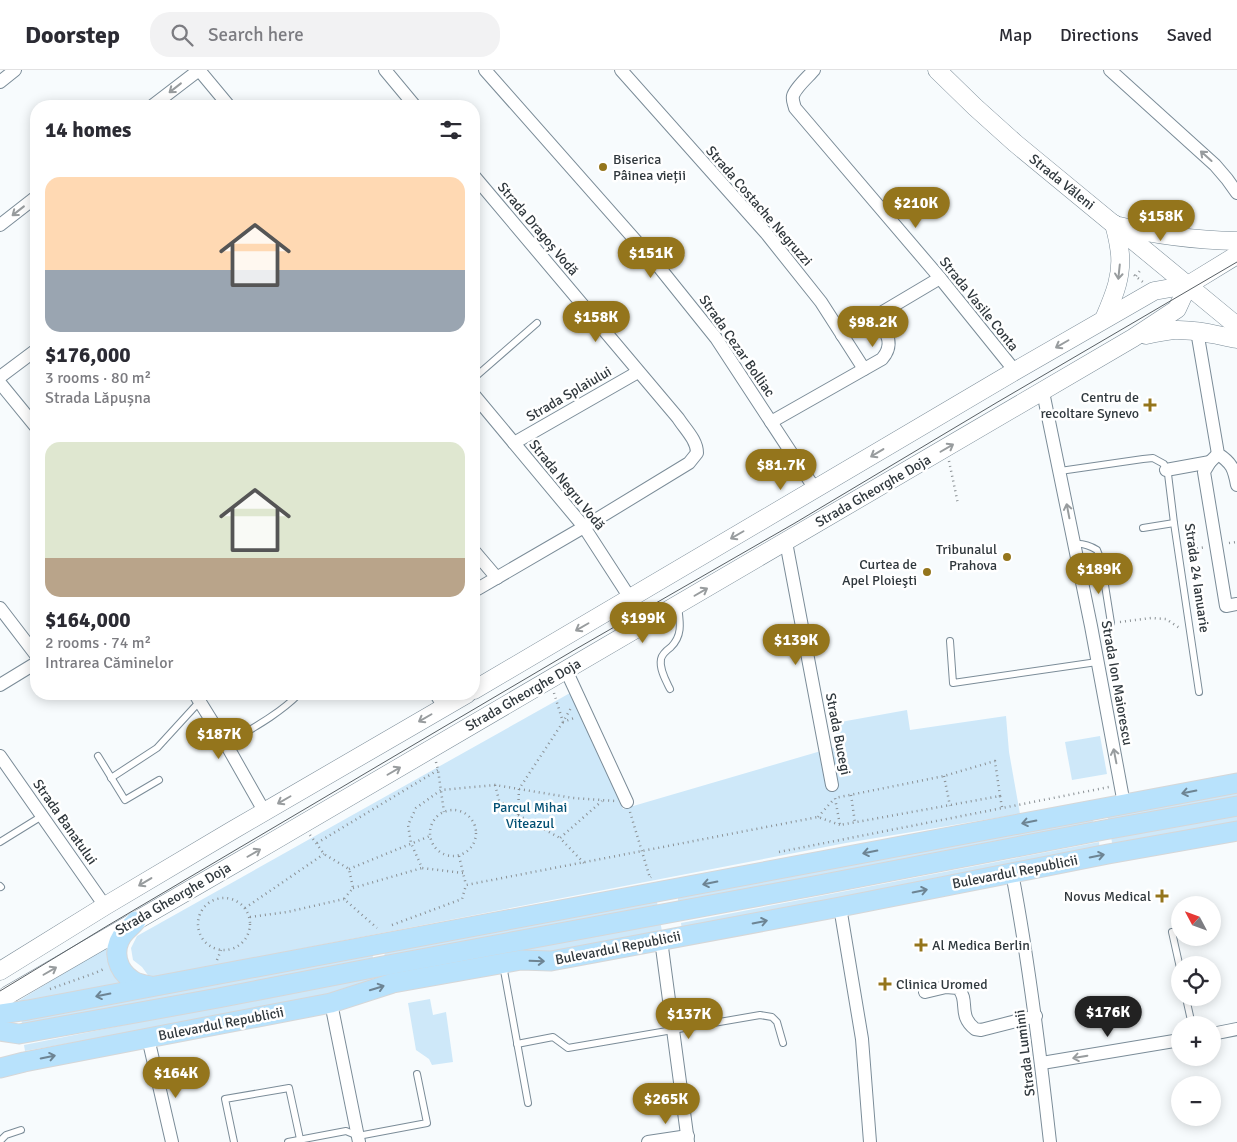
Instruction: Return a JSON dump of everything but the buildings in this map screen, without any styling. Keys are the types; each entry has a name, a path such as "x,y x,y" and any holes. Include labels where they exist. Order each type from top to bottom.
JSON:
{"main road":[{"name":"Strada Văleni","path":"937,70 1015,143 1237,326"},
{"path":"1104,319 1112,301 1120,273 1120,249 1114,224 1144,232 1180,238 1237,241"},
{"name":"Strada Gheorghe Doja","path":"480,686 1104,319 1154,291 1188,285 1237,255"},
{"name":"Strada Gheorghe Doja","path":"0,1001 1133,338 1177,310 1188,285"},
{"path":"1133,338 1173,330 1197,331 1237,339"},
{"name":"Strada Gheorghe Doja","path":"0,971 264,811 440,701"},
{"path":"0,1014 21,1012 1237,783"},
{"name":"Bulevardul Republicii","path":"0,1031 19,1034 218,998 1237,806"},
{"name":"Bulevardul Republicii","path":"0,1068 331,1003 393,983 521,960 551,961 1237,831"},
{"path":"136,921 122,936 117,948 117,962 123,972 134,981 151,986"},
{"name":"Bulevardul Republicii","path":"0,1046 19,1034"}],"street":[{"path":"0,82 15,70"},
{"path":"160,100 198,70 224,100"},
{"path":"384,70 410,100"},
{"name":"Strada Cezar Bolliac","path":"485,70 659,266 716,338 815,489"},
{"name":"Strada Costache Negruzzi","path":"621,70 771,239 821,302 864,369"},
{"name":"Strada Vasile Conta","path":"814,70 795,91 792,101 795,108 940,278 1014,372"},
{"path":"1110,70 1215,165 1237,193"},
{"name":"Strada Dragoș Vodă","path":"480,183 691,436 697,446 697,453 689,463 584,528"},
{"path":"0,225 30,202"},
{"path":"842,335 940,278"},
{"path":"772,422 882,359 887,353 889,342 886,332 876,316"},
{"name":"Strada 24 Ianuarie","path":"1197,331 1214,458 1204,472 1226,606 1237,604"},
{"path":"0,377 30,354"},
{"name":"Strada Splaiului","path":"514,443 638,372"},
{"path":"0,383 30,420"},
{"name":"Strada Ion Maiorescu","path":"1043,392 1092,626 1124,804"},
{"name":"Strada Negru Vodă","path":"480,402 584,528 630,598"},
{"path":"1166,470 1214,458 1228,460 1235,471 1237,485"},
{"path":"480,587 584,528"},
{"name":"Strada Bucegi","path":"786,542 832,785"},
{"path":"480,558 496,578"},
{"path":"0,608 30,647"},
{"path":"0,685 30,667"},
{"path":"566,670 627,802"},
{"path":"199,700 264,811"},
{"name":"Strada Banatului","path":"0,756 105,906"},
{"name":"Strada Luminii","path":"1012,873 1036,1016 1050,1142"},
{"path":"840,907 862,1038 870,1142"},
{"path":"648,1142 688,1139 661,940"},
{"path":"925,992 946,987 958,988 962,992 967,1022 975,1030 1036,1016"},
{"path":"331,1003 358,1139"},
{"path":"1221,1032 1237,1029"},
{"path":"148,1038 172,1142"},
{"path":"1042,1064 1171,1042"}],"lane":[{"path":"480,373 537,323"},
{"path":"1060,471 1153,458 1164,464 1166,470"},
{"name":"Strada 24 Ianuarie","path":"1166,470 1199,692"},
{"path":"1142,528 1174,523"},
{"path":"1074,544 1089,545 1097,550 1101,560 1111,623"},
{"path":"670,689 661,667 661,658 679,636 678,605"},
{"path":"950,640 953,683 1097,662"},
{"path":"111,778 157,748 195,700"},
{"path":"226,744 268,719 293,700"},
{"path":"98,756 125,800 159,780"},
{"path":"0,842 42,816"},
{"path":"502,963 528,1103"},
{"path":"517,1044 554,1037 568,1048 760,1015 772,1017 777,1022 783,1044"},
{"path":"288,1142 346,1131 358,1139 427,1123 417,1074"},
{"path":"234,1142 225,1099 289,1088 300,1139"},
{"path":"0,1141 6,1135 21,1130"}],"path":[{"path":"1136,276 1142,268"},
{"path":"1128,273 1145,283"},
{"path":"946,448 958,504"},
{"path":"1111,623 1151,618 1166,619 1190,636"},
{"path":"550,680 563,722"},
{"path":"518,815 519,789 578,696"},
{"path":"563,722 586,713"},
{"path":"432,748 438,770 444,812"},
{"path":"818,817 835,798 944,776 995,761 1002,807"},
{"path":"317,843 438,770"},
{"path":"944,776 950,806"},
{"path":"772,853 1120,784"},
{"path":"495,785 499,800 518,815 560,838 584,863"},
{"path":"422,868 411,843 408,825 416,808 441,790 495,785 573,798 627,802 650,878 658,876"},
{"path":"851,795 855,823"},
{"path":"466,885 818,817 840,825 1000,796"},
{"path":"835,798 840,825"},
{"path":"560,838 602,801"},
{"path":"459,810 472,819 476,825 475,841 466,853 459,856 444,854 437,850 432,843 430,836 433,822 444,812 459,810"},
{"path":"306,830 324,854 349,869 353,888"},
{"path":"349,869 430,836"},
{"path":"245,908 324,854"},
{"path":"388,926 462,899 466,885 459,856"},
{"path":"250,917 287,912 344,899 353,888 422,868 463,873"},
{"path":"224,897 232,898 245,908 250,917 250,926 244,941 237,946 221,950 213,947 200,935 199,917 202,909 209,902 224,897"},
{"path":"344,899 379,930"},
{"path":"217,962 221,950"},
{"path":"48,990 95,973 117,962"}],"green space":[{"name":"Parcul Mihai Viteazul","path":"570,693 623,809 838,746 835,723 907,710 910,730 1006,716 1009,752 1020,814 846,843 150,978 142,967 133,960 131,948 137,936"},
{"path":"1100,736 1107,774 1072,780 1065,742"},
{"path":"1237,789 1237,800 1109,824 1107,814"},
{"path":"1237,812 1237,824 1113,848 1111,837"},
{"path":"1093,819 1094,829 678,907 678,897"},
{"path":"1099,842 1100,852 682,932 681,923"},
{"path":"656,897 658,907 385,960 384,948"},
{"path":"660,921 662,931 556,951 529,952 387,976 387,971"},
{"path":"107,947 110,966 119,983 5,1009"},
{"path":"372,953 374,962 23,1028 21,1019"},
{"path":"375,975 376,981 309,1001 25,1051 24,1045"},
{"path":"430,999 433,1015 446,1012 453,1062 432,1065 429,1059 416,1050 408,1003"}],"tram line":[{"path":"0,991 576,649 795,523 1237,262"}],"place":[{"name":"Biserica Pâinea vieții","path":"603,167"},
{"name":"Centru de recoltare Synevo","path":"1150,405"},
{"name":"Tribunalul Prahova","path":"1007,557"},
{"name":"Curtea de Apel Ploieşti","path":"927,572"},
{"name":"Novus Medical","path":"1162,896"},
{"name":"Al Medica Berlin","path":"921,945"},
{"name":"Clinica Uromed","path":"885,984"}]}
